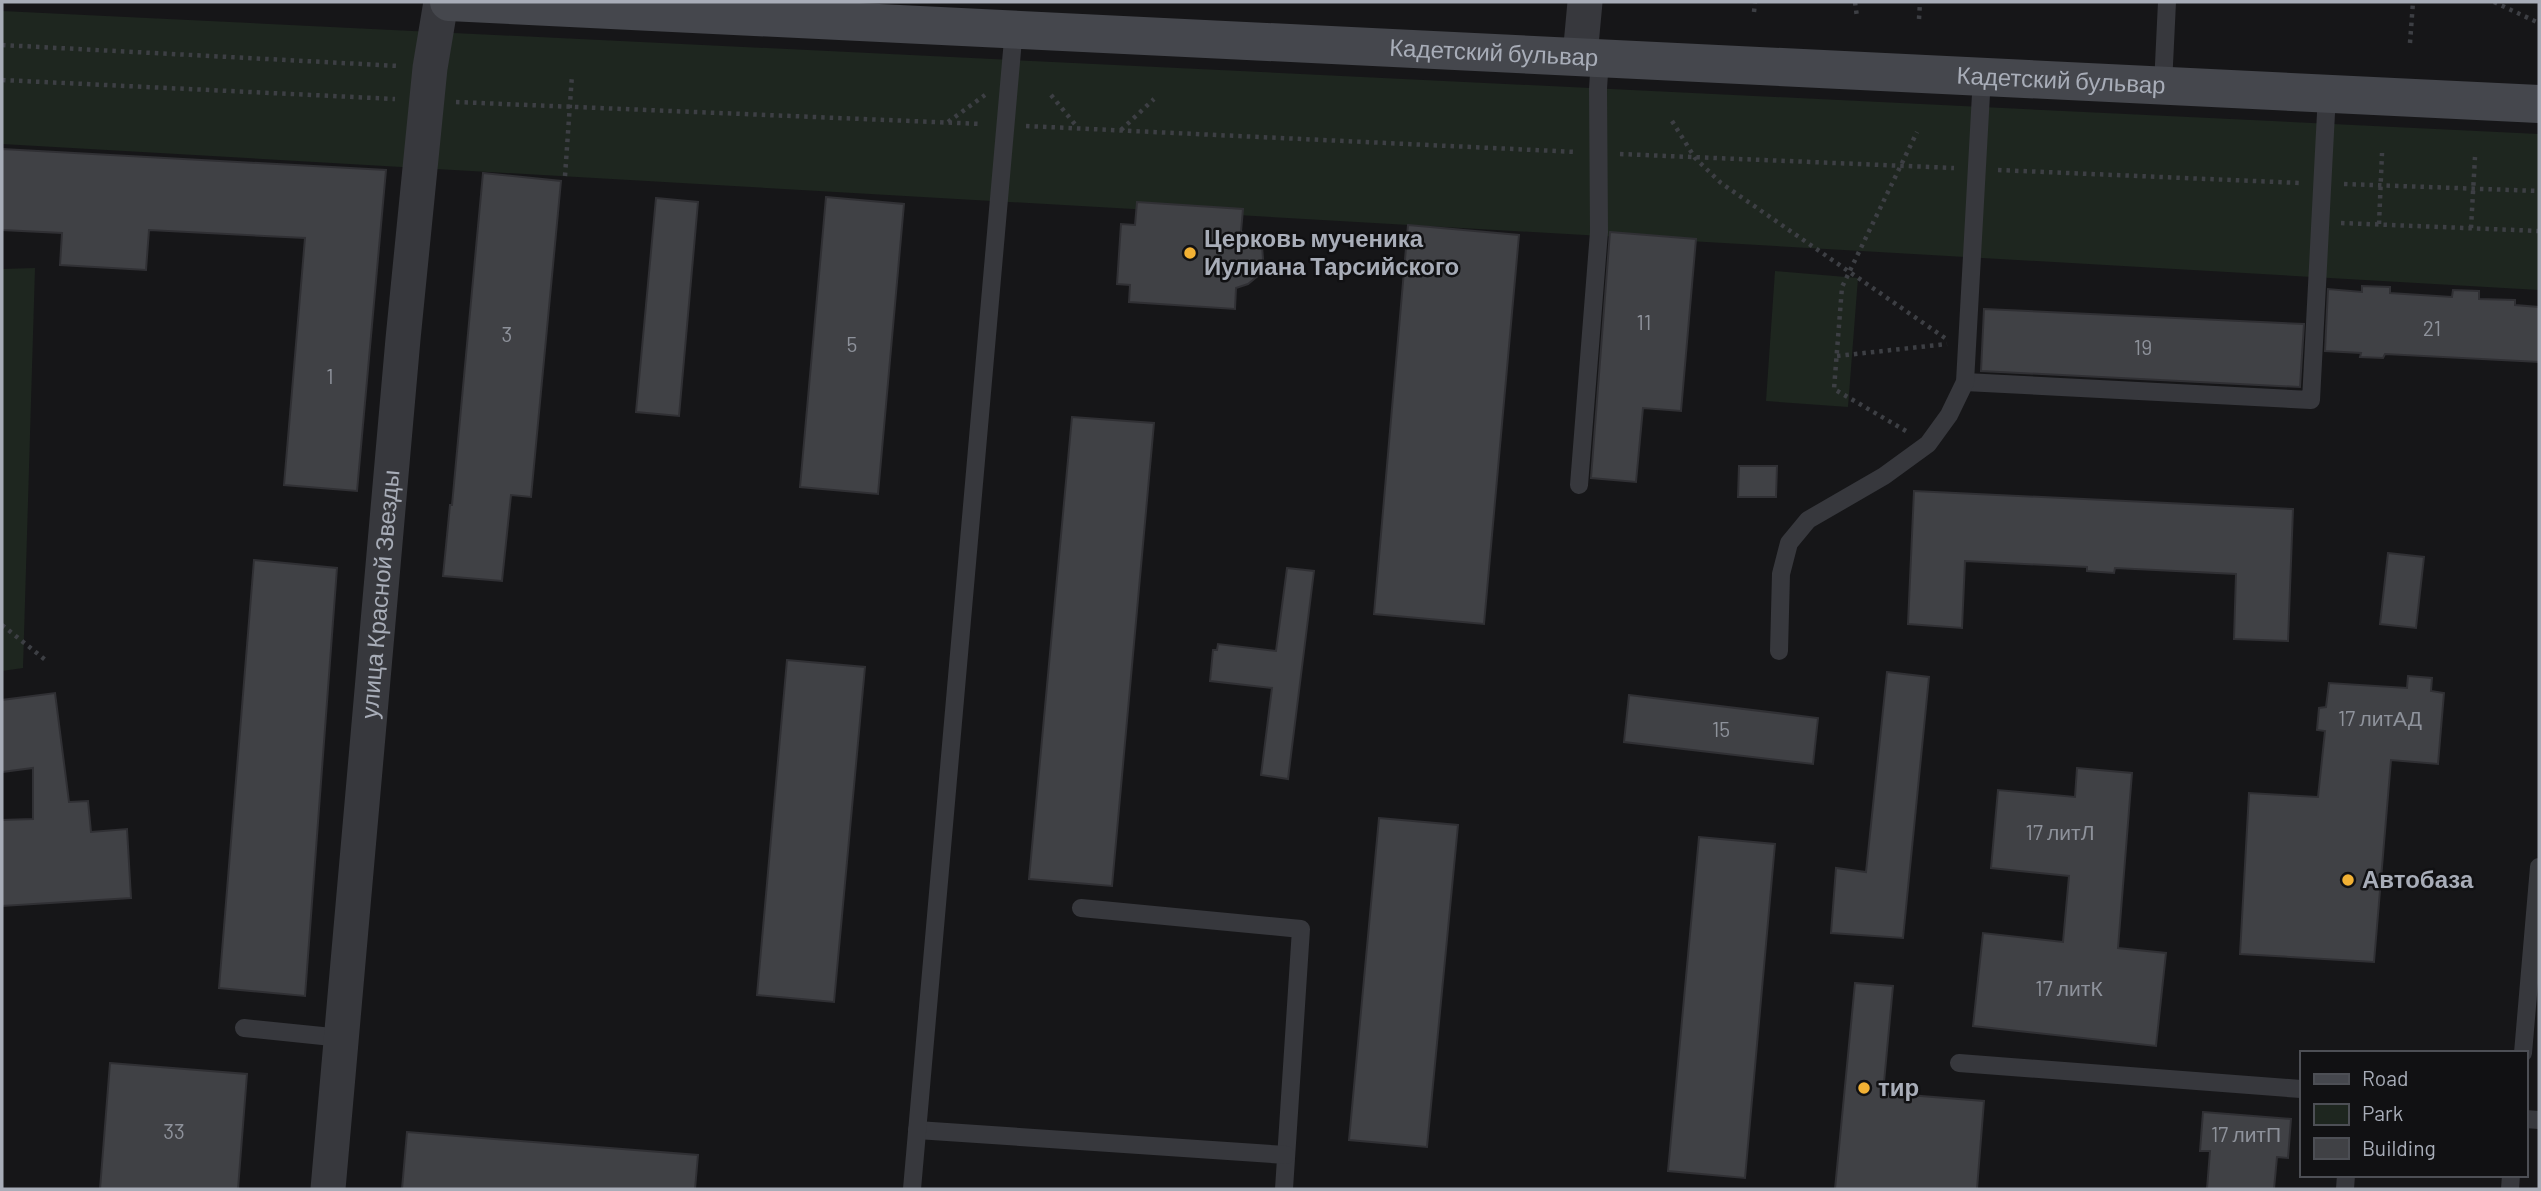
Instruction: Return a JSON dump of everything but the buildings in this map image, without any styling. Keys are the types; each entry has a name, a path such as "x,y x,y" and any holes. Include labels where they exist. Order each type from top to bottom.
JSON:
{"street":[{"name":"улица Красной Звезды","path":"328,1189 403,339 430,68 441,2"},
{"name":"Кадетский бульвар","path":"449,2 1015,15 1590,57 2539,104"},
{"path":"1585,2 1590,57"}],"lane":[{"path":"2163,85 2167,2"},
{"path":"912,1189 1015,15"},
{"path":"1579,485 1599,232 1598,89 1590,57"},
{"path":"1779,651 1781,574 1789,543 1808,520 1884,476 1928,444 1949,415 1965,382 1982,76"},
{"path":"1965,382 2311,400 2327,94"},
{"path":"2523,1051 2539,867"},
{"path":"1081,908 1301,929 1284,1189"},
{"path":"244,1028 342,1038"},
{"path":"1959,1063 2300,1089"},
{"path":"917,1130 1286,1155"}],"path":[{"path":"1754,12 1755,2"},
{"path":"1855,2 1857,17"},
{"path":"1919,19 1920,2"},
{"path":"2410,43 2413,2"},
{"path":"2494,2 2539,23"},
{"path":"2,45 405,66"},
{"path":"565,176 572,75"},
{"path":"2,80 393,99"},
{"path":"948,122 989,92"},
{"path":"1051,95 1078,129"},
{"path":"1121,130 1154,99"},
{"path":"445,102 982,124"},
{"path":"1672,121 1695,158 1721,183 1954,344 1837,356"},
{"path":"1023,126 1582,152"},
{"path":"1917,132 1842,287 1834,389 1928,444"},
{"path":"1609,153 1958,168"},
{"path":"2379,224 2382,153"},
{"path":"2471,228 2475,157"},
{"path":"1989,169 2313,183"},
{"path":"2338,184 2539,191"},
{"path":"2320,222 2539,231"},
{"path":"2,625 48,662"}],"green space":[{"path":"2,11 2539,134 2539,290 2,144"},
{"path":"35,268 23,668 2,671 2,269"},
{"path":"1775,271 1858,278 1848,407 1766,401"}],"place":[{"name":"Церковь мученика Иулиана Тарсийского","path":"1190,253"},
{"name":"Автобаза","path":"2348,880"},
{"name":"тир","path":"1864,1088"}]}
